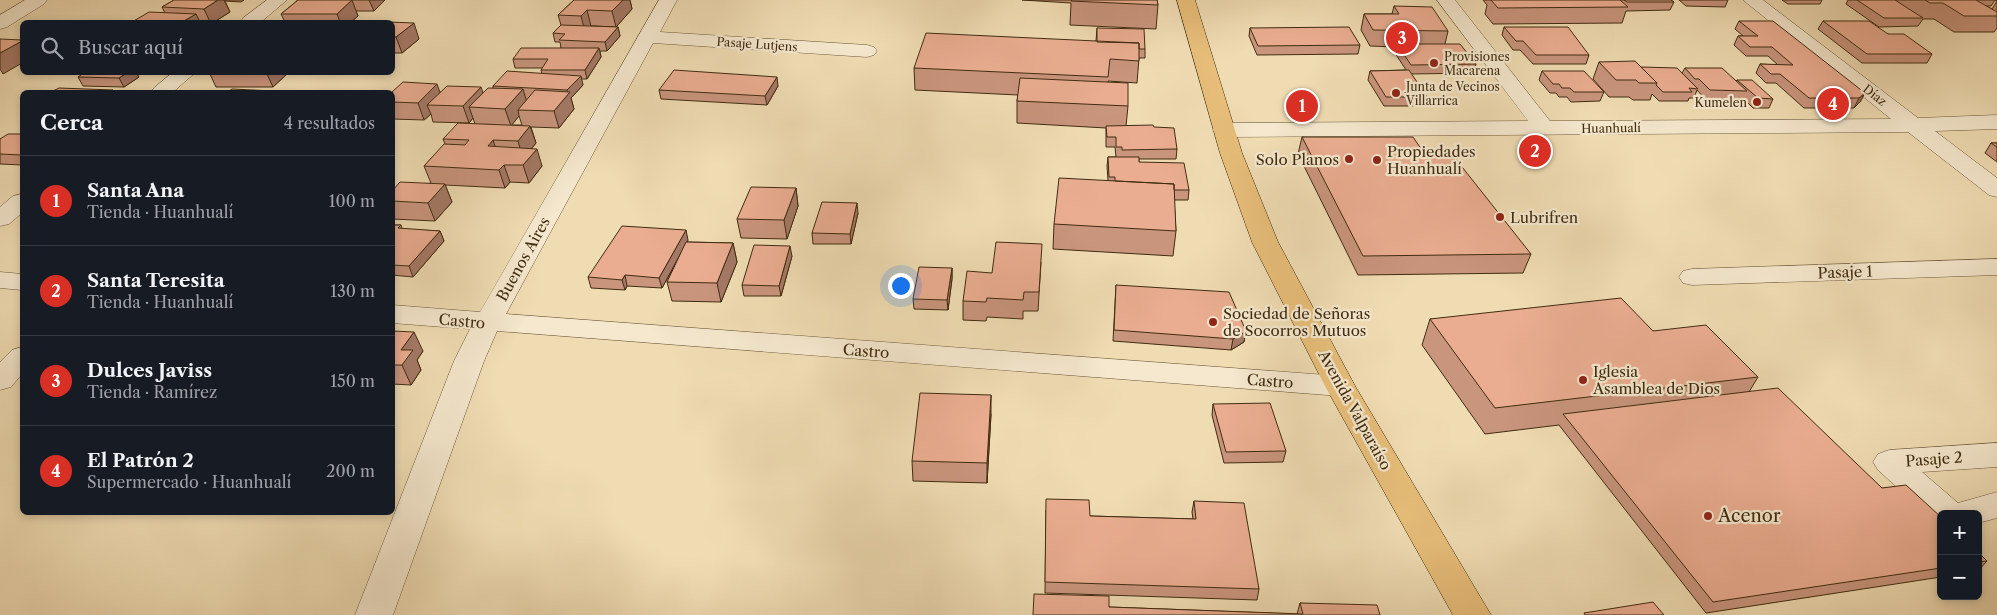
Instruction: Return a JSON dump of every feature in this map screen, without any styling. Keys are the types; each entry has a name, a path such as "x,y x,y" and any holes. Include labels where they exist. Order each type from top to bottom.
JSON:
{"main road":[{"name":"Avenida Valparaíso","path":"1186,0 1224,130 1261,234 1340,386 1472,615"}],"street":[{"path":"0,23 38,0"},
{"path":"253,20 278,0"},
{"name":"Buenos Aires","path":"374,615 469,361 487,323 668,0"},
{"path":"1446,0 1544,128"},
{"name":"Díaz","path":"1752,0 1997,190"},
{"name":"Pasaje Lutjens","path":"647,37 867,51"},
{"path":"164,90 182,75"},
{"name":"Huanhualí","path":"1224,130 1914,125 1997,122"},
{"path":"0,219 20,203"},
{"name":"Pasaje 1","path":"1692,277 1997,266"},
{"path":"0,280 20,282"},
{"name":"Castro","path":"395,314 487,323 1340,386"},
{"path":"0,380 20,359"},
{"name":"Pasaje 2","path":"1943,510 1888,462 1997,455"},
{"path":"1981,510 1997,506"}],"building":[{"path":"174,0 218,0 204,9 162,7"},
{"path":"298,0 352,0 337,14 281,14"},
{"path":"574,0 623,0 612,11 587,10 581,16 558,15"},
{"path":"1157,0 1158,5 1071,1"},
{"path":"1491,0 1620,0 1628,7 1498,8"},
{"path":"1624,0 1671,0 1674,2 1627,2"},
{"path":"1857,0 1895,0 1923,18 1884,18"},
{"path":"1925,0 1976,0 1997,12 1997,16 1964,16 1943,3 1930,3"},
{"path":"1394,6 1432,7 1448,31 1373,30 1364,14 1399,14"},
{"path":"149,12 196,14 186,20 135,20"},
{"path":"1739,21 1773,21 1865,93 1859,98 1809,98 1780,74 1771,74 1760,64 1793,65 1772,47 1750,47 1738,36 1758,36"},
{"path":"1823,21 1869,21 1888,34 1904,34 1932,54 1867,54"},
{"path":"395,22 414,23 396,37"},
{"path":"561,25 618,27 605,42 559,40 565,34 553,33"},
{"path":"1349,27 1360,45 1258,46 1250,28"},
{"path":"1504,27 1568,27 1589,55 1536,55 1523,41 1516,41"},
{"path":"1097,28 1144,29 1145,49 1139,49 1139,43 1097,42"},
{"path":"926,33 1139,43 1139,61 1110,59 1108,77 914,68"},
{"path":"0,39 20,40 20,42 0,53"},
{"path":"1397,44 1460,44 1476,64 1411,65"},
{"path":"521,48 599,48 585,70 541,70 548,59 513,59"},
{"path":"1635,61 1657,83 1616,80 1599,62"},
{"path":"1641,67 1677,68 1698,89 1689,88 1692,92 1663,92"},
{"path":"1685,68 1722,68 1747,91 1710,90 1699,79 1695,79"},
{"path":"674,70 777,77 765,96 659,90"},
{"path":"1409,70 1427,97 1386,97 1370,71"},
{"path":"507,71 581,76 567,90 493,86"},
{"path":"1542,71 1584,71 1604,92 1574,92 1570,88 1562,88 1559,84 1553,84"},
{"path":"81,75 124,75 119,78 78,77"},
{"path":"1020,78 1128,83 1128,106 1017,101"},
{"path":"1737,80 1752,80 1773,99 1758,98"},
{"path":"403,82 437,84 418,103 395,102 394,90"},
{"path":"447,86 481,87 463,106 427,105"},
{"path":"59,88 113,90 55,90"},
{"path":"488,88 523,89 505,109 469,107"},
{"path":"535,90 570,92 554,111 518,110"},
{"path":"458,123 530,126 518,141 493,140 488,146 537,149 523,165 504,165 499,170 424,166 444,144 465,145 469,140 443,139"},
{"path":"1153,125 1154,127 1174,128 1177,149 1122,150 1122,147 1116,147 1116,137 1107,137 1106,126"},
{"path":"8,134 20,134 20,155 0,154 0,139"},
{"path":"1302,137 1413,137 1424,153 1451,153 1531,254 1363,256"},
{"path":"1108,157 1139,157 1139,162 1184,163 1189,190 1174,190 1174,184 1115,181 1115,177 1109,177"},
{"path":"1059,178 1174,184 1176,231 1054,224"},
{"path":"400,182 445,184 428,203 395,201 395,188"},
{"path":"751,187 796,188 784,220 737,219"},
{"path":"822,202 857,203 850,234 812,233"},
{"path":"395,225 401,225 398,228 440,231 409,266 395,265"},
{"path":"622,226 686,230 659,278 625,275 622,280 588,277"},
{"path":"686,242 733,243 717,283 667,282"},
{"path":"996,242 1042,244 1039,292 1024,292 1023,300 987,298 986,302 963,301 967,271 992,273"},
{"path":"754,245 790,246 779,286 742,285"},
{"path":"919,267 952,268 947,300 913,299"},
{"path":"1116,285 1229,292 1246,331 1233,339 1114,330"},
{"name":"Iglesia Asamblea de Dios","path":"1621,298 1653,331 1706,325 1758,377 1495,408 1430,319"},
{"path":"395,331 414,332 401,350 413,350 402,365 395,365"},
{"name":"Acenor","path":"1778,388 1882,488 1906,485 1937,513 1937,569 1713,602 1563,414"},
{"path":"920,393 991,395 987,463 912,461"},
{"path":"1270,403 1286,451 1226,452 1213,404"},
{"path":"1046,499 1089,500 1090,516 1196,519 1194,501 1244,503 1259,589 1045,582"},
{"path":"1034,594 1109,596 1109,607 1303,614 1300,603 1377,605 1380,615 1033,615"},
{"path":"1653,602 1664,615 1585,615 1584,613"}],"place":[{"name":"Dulces Javiss","path":"1402,38"},
{"name":"Provisiones Macarena","path":"1434,63"},
{"name":"Junta de Vecinos Villarrica","path":"1396,93"},
{"name":"Kumelen","path":"1757,102"},
{"name":"El Patrón 2","path":"1833,104"},
{"name":"Santa Ana","path":"1302,106"},
{"name":"Santa Teresita","path":"1535,151"},
{"name":"Solo Planos","path":"1349,159"},
{"name":"Propiedades Huanhualí","path":"1377,160"},
{"name":"Lubrifren","path":"1500,217"},
{"name":"Sociedad de Señoras de Socorros Mutuos","path":"1213,322"},
{"name":"Iglesia Asamblea de Dios","path":"1583,380"},
{"name":"Acenor","path":"1708,516"}]}
